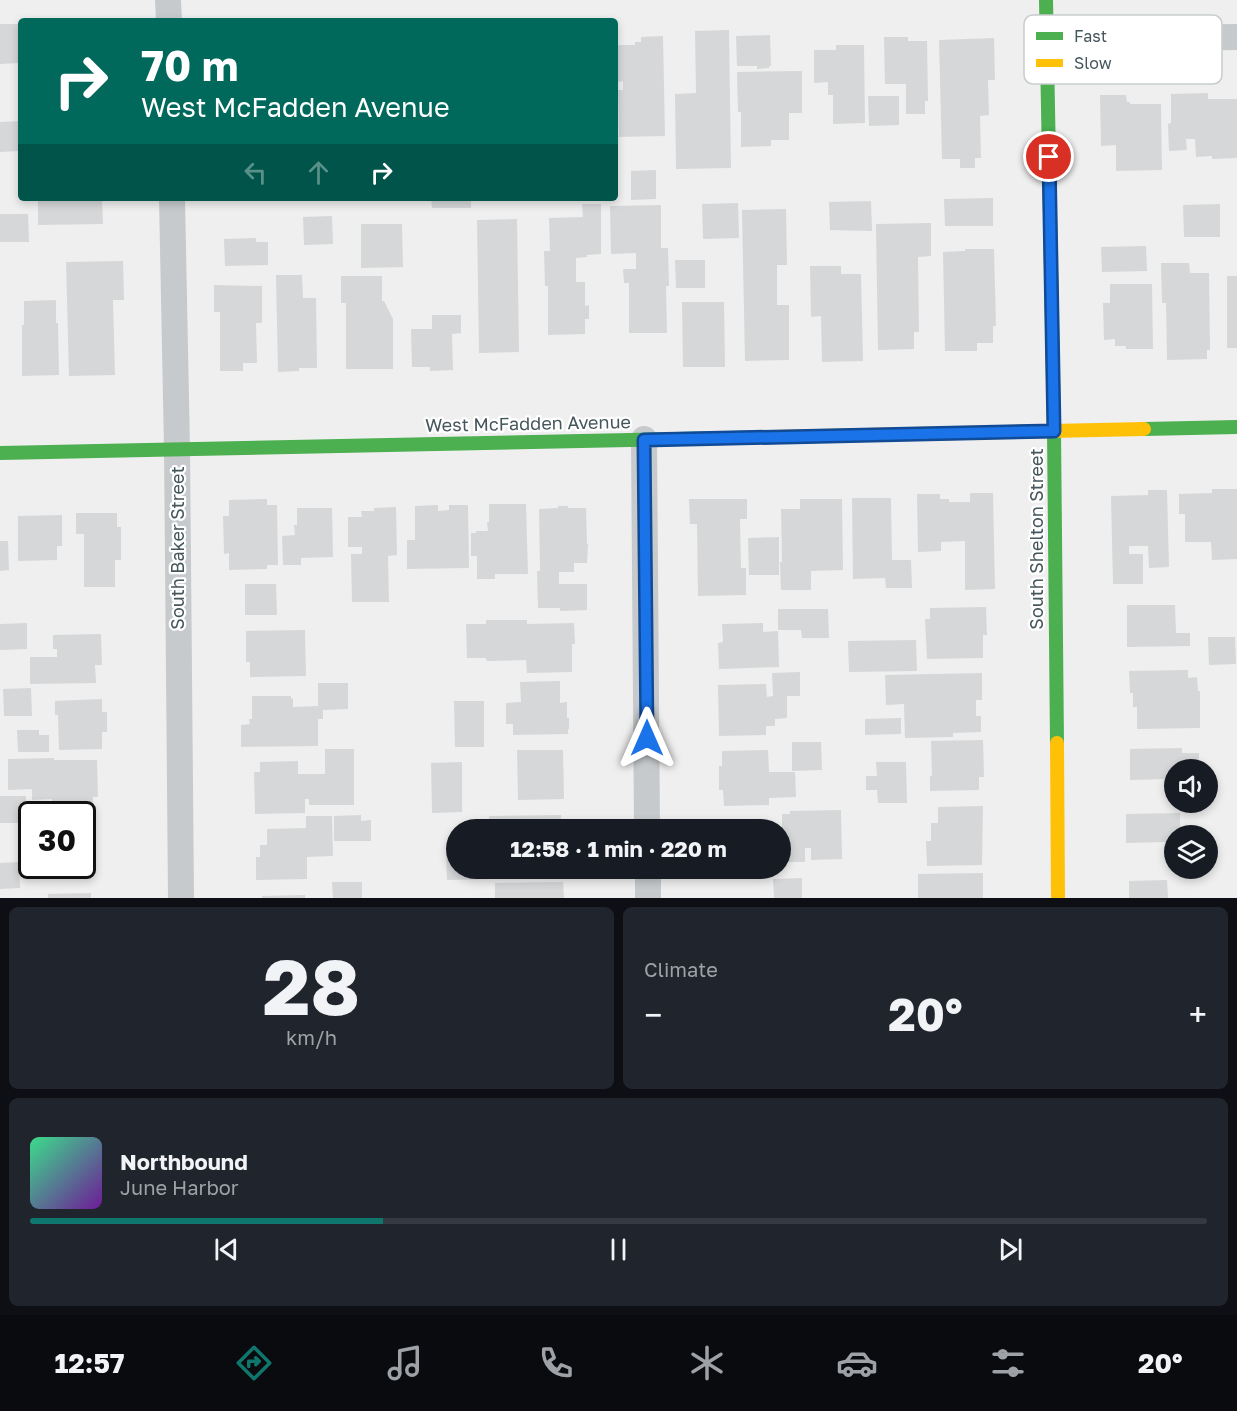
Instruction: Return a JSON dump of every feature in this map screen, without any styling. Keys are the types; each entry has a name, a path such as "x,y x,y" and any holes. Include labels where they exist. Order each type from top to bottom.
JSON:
{"street":[{"path":"168,0 169,18"},
{"path":"1222,37 1237,37"},
{"name":"South Shelton Street","path":"1047,84 1054,431 1058,898"},
{"name":"South Baker Street","path":"172,201 181,898"},
{"name":"West McFadden Avenue","path":"0,453 1237,427"},
{"path":"644,440 648,819"},
{"path":"648,879 648,898"}],"building":[{"path":"0,24 18,24 18,63 0,64"},
{"path":"729,30 731,168 676,169 675,94 696,93 695,31"},
{"path":"770,35 771,66 769,68 737,66 736,36"},
{"path":"663,36 665,136 619,137 618,90 623,90 623,81 618,82 618,45 635,45 635,42 641,42 641,37"},
{"path":"884,37 908,37 908,41 927,41 928,101 925,101 925,114 906,114 906,84 885,84"},
{"path":"994,38 995,80 988,80 989,115 980,116 981,158 975,158 975,168 960,168 960,159 942,159 939,40"},
{"path":"836,45 864,45 865,123 833,124 833,95 828,95 828,82 814,83 814,50 836,50"},
{"path":"802,71 802,113 789,113 789,140 771,140 771,146 741,147 741,112 738,112 737,72"},
{"path":"1208,93 1208,99 1237,99 1237,158 1196,157 1195,139 1186,139 1187,150 1169,151 1168,124 1171,123 1171,94"},
{"path":"1100,95 1126,95 1127,102 1130,104 1161,104 1162,170 1116,171 1116,145 1101,146"},
{"path":"868,96 899,96 899,125 869,126"},
{"path":"18,121 18,151 0,152 0,122"},
{"path":"656,170 656,199 631,200 631,171"},
{"path":"993,198 993,226 945,226 944,199"},
{"path":"38,201 102,201 103,224 38,225"},
{"path":"431,201 471,201 471,208 432,208"},
{"path":"871,201 872,231 830,230 829,202"},
{"path":"738,203 739,238 703,239 702,204"},
{"path":"582,204 601,204 601,254 576,258 576,282 585,282 585,306 589,305 589,319 585,319 585,334 548,335 548,286 545,286 544,251 550,251 549,218 583,217"},
{"path":"1220,204 1220,237 1184,237 1183,205"},
{"path":"661,205 661,248 668,248 667,333 629,333 629,283 624,283 623,269 636,269 636,253 611,254 610,206"},
{"path":"786,209 787,265 777,265 777,305 789,305 789,360 745,361 742,210"},
{"path":"0,214 28,214 29,242 0,242"},
{"path":"332,216 333,244 304,245 303,217"},
{"path":"517,219 519,352 479,353 477,220"},
{"path":"931,223 931,256 918,257 919,332 914,332 914,349 878,350 876,224"},
{"path":"361,224 402,224 403,267 361,268"},
{"path":"256,238 256,242 268,242 268,265 225,266 224,239"},
{"path":"1146,246 1147,271 1102,272 1101,247"},
{"path":"965,249 994,249 996,326 993,326 993,343 977,343 977,351 945,351 943,252 965,251"},
{"path":"675,260 705,260 705,288 676,288"},
{"path":"123,261 124,300 113,300 115,375 69,376 66,262"},
{"path":"1161,263 1189,263 1190,273 1209,273 1210,350 1207,350 1207,359 1167,360 1166,303 1162,303"},
{"path":"810,266 841,266 841,274 861,274 863,361 822,362 821,316 811,317"},
{"path":"276,275 302,275 303,298 316,298 317,368 299,368 299,371 278,372"},
{"path":"341,276 382,276 382,301 393,319 393,369 346,369 346,303 341,303"},
{"path":"1227,276 1237,276 1237,348 1227,348"},
{"path":"1110,284 1152,284 1153,349 1126,349 1126,346 1115,346 1115,339 1104,340 1103,303 1110,303"},
{"path":"214,285 262,286 262,323 256,323 257,363 243,363 243,371 220,371 220,312 214,312"},
{"path":"56,300 59,375 22,376 24,301"},
{"path":"682,302 724,302 725,367 683,367"},
{"path":"432,315 461,315 461,333 452,334 453,370 430,371 430,367 412,367 411,329 432,329"},
{"path":"1212,489 1237,489 1237,559 1212,560 1211,542 1185,542 1185,514 1179,514 1179,494 1212,493"},
{"path":"1148,490 1167,490 1169,567 1149,568 1148,546 1129,546 1129,554 1143,554 1143,584 1113,584 1111,496 1148,495"},
{"path":"970,493 993,493 995,589 965,590 965,541 941,542 941,551 918,552 917,494 940,494 940,499 949,499 949,502 970,502"},
{"path":"852,498 891,498 892,560 911,560 912,588 886,588 885,578 853,579"},
{"path":"267,499 267,505 277,505 278,565 267,565 267,569 229,570 229,553 224,554 223,516 229,516 229,500"},
{"path":"689,499 747,499 747,519 740,519 741,568 746,568 746,595 698,596 697,524 690,524"},
{"path":"800,499 842,499 843,570 811,571 811,590 781,590 781,509 800,509"},
{"path":"489,504 526,504 528,574 495,574 495,579 477,579 477,556 471,556 471,533 488,531"},
{"path":"438,505 438,511 449,510 449,505 468,505 469,568 407,569 407,540 415,540 415,506"},
{"path":"558,506 586,508 587,563 574,563 574,572 559,572 559,584 587,584 587,610 560,611 560,608 538,608 539,509 558,508"},
{"path":"396,507 397,555 388,556 389,602 352,602 351,554 362,554 362,547 348,547 348,517 362,517 361,511 374,511 374,508"},
{"path":"297,508 332,508 333,557 301,558 301,565 283,565 282,536 295,535"},
{"path":"76,513 117,513 117,527 121,527 121,560 115,560 115,587 84,587 84,534 76,534"},
{"path":"62,515 62,546 57,546 57,560 18,561 18,516"},
{"path":"779,537 779,575 749,575 748,538"},
{"path":"0,541 8,541 9,570 0,571"},
{"path":"245,584 276,584 277,615 245,615"},
{"path":"1127,605 1175,605 1176,633 1190,633 1190,646 1127,647"},
{"path":"986,607 987,635 983,635 983,658 927,659 925,619 930,619 930,608"},
{"path":"778,609 828,609 829,638 802,638 801,630 778,630"},
{"path":"486,620 527,620 527,624 574,623 575,644 572,644 572,672 527,673 526,660 487,661 486,658 467,658 466,624 486,624"},
{"path":"27,623 27,649 0,650 0,624"},
{"path":"763,623 763,632 778,631 779,667 719,669 718,643 723,642 722,624"},
{"path":"305,630 306,676 250,677 250,662 246,662 246,631"},
{"path":"101,634 102,665 95,665 96,683 30,684 30,657 57,657 57,649 53,649 53,635"},
{"path":"1208,637 1235,637 1236,664 1209,665"},
{"path":"916,640 917,671 849,672 848,641"},
{"path":"1188,670 1188,678 1197,677 1198,691 1200,691 1200,728 1137,729 1137,707 1133,707 1129,671"},
{"path":"800,672 800,696 787,696 787,718 775,719 775,726 766,726 766,735 719,736 718,685 766,684 767,697 773,696 772,673"},
{"path":"982,673 982,700 976,700 976,716 981,716 981,732 953,733 953,737 905,738 904,704 886,705 885,675"},
{"path":"560,681 560,703 567,702 568,734 513,735 513,724 506,724 506,703 521,702 520,682"},
{"path":"318,683 348,683 348,709 323,710 323,719 318,719 318,746 241,747 241,725 250,724 249,719 252,719 252,696 291,696 293,707 318,706"},
{"path":"31,688 32,716 4,716 3,689"},
{"path":"102,699 102,712 107,712 107,732 102,732 102,749 59,750 58,715 55,715 55,701"},
{"path":"454,701 484,701 484,747 455,747"},
{"path":"901,718 901,734 865,735 865,719"},
{"path":"17,730 39,730 39,735 49,735 49,752 18,752"},
{"path":"983,740 984,777 979,777 979,790 930,791 931,741"},
{"path":"792,742 821,742 822,770 792,771"},
{"path":"1182,748 1182,753 1199,753 1199,759 1164,759 1164,779 1130,780 1130,749"},
{"path":"325,749 354,749 354,805 309,805 309,799 305,799 305,813 255,814 254,772 260,772 260,762 298,761 298,774 325,774"},
{"path":"517,750 563,750 564,799 518,800"},
{"path":"768,750 769,772 795,772 796,797 769,798 769,805 724,806 723,790 719,790 719,766 722,766 722,751"},
{"path":"8,759 97,760 98,797 93,797 93,801 32,800 32,789 8,790"},
{"path":"462,762 462,812 432,813 431,763"},
{"path":"876,762 906,762 907,803 878,803 877,790 866,790 866,776 877,776"},
{"path":"0,796 26,796 26,801 18,801 18,823 0,823"},
{"path":"983,806 982,865 927,866 926,841 931,841 931,823 938,823 938,807"},
{"path":"841,810 842,859 811,860 811,848 805,848 805,862 791,862 791,819 782,819 782,814 790,814 790,811"},
{"path":"1180,813 1180,825 1164,825 1164,842 1126,843 1126,814"},
{"path":"361,815 361,821 371,820 371,841 334,841 334,816"},
{"path":"561,815 561,819 489,819 489,816"},
{"path":"306,816 332,816 333,856 307,857 307,879 256,880 256,857 260,857 260,845 267,845 267,829 306,828"},
{"path":"18,862 20,888 0,889 0,863"},
{"path":"983,873 983,898 918,898 918,874"},
{"path":"802,878 802,898 774,898 773,879"},
{"path":"447,879 493,879 447,880"},
{"path":"1167,880 1168,898 1129,898 1129,881"},
{"path":"332,882 362,882 362,898 333,898"},
{"path":"563,882 564,898 495,898 495,883"},
{"path":"91,893 91,898 48,898 48,894"},
{"path":"305,895 305,898 262,898 262,896"}],"traffic: fast":[{"path":"1046,0 1046,15"},
{"path":"1048,84 1057,743"},
{"path":"1144,429 1237,427"},
{"path":"0,453 773,437"}],"traffic: slow":[{"path":"773,437 1144,429"},
{"path":"1057,743 1058,898"}],"route":[{"path":"647,738 644,440 1054,431 1049,157"}]}
